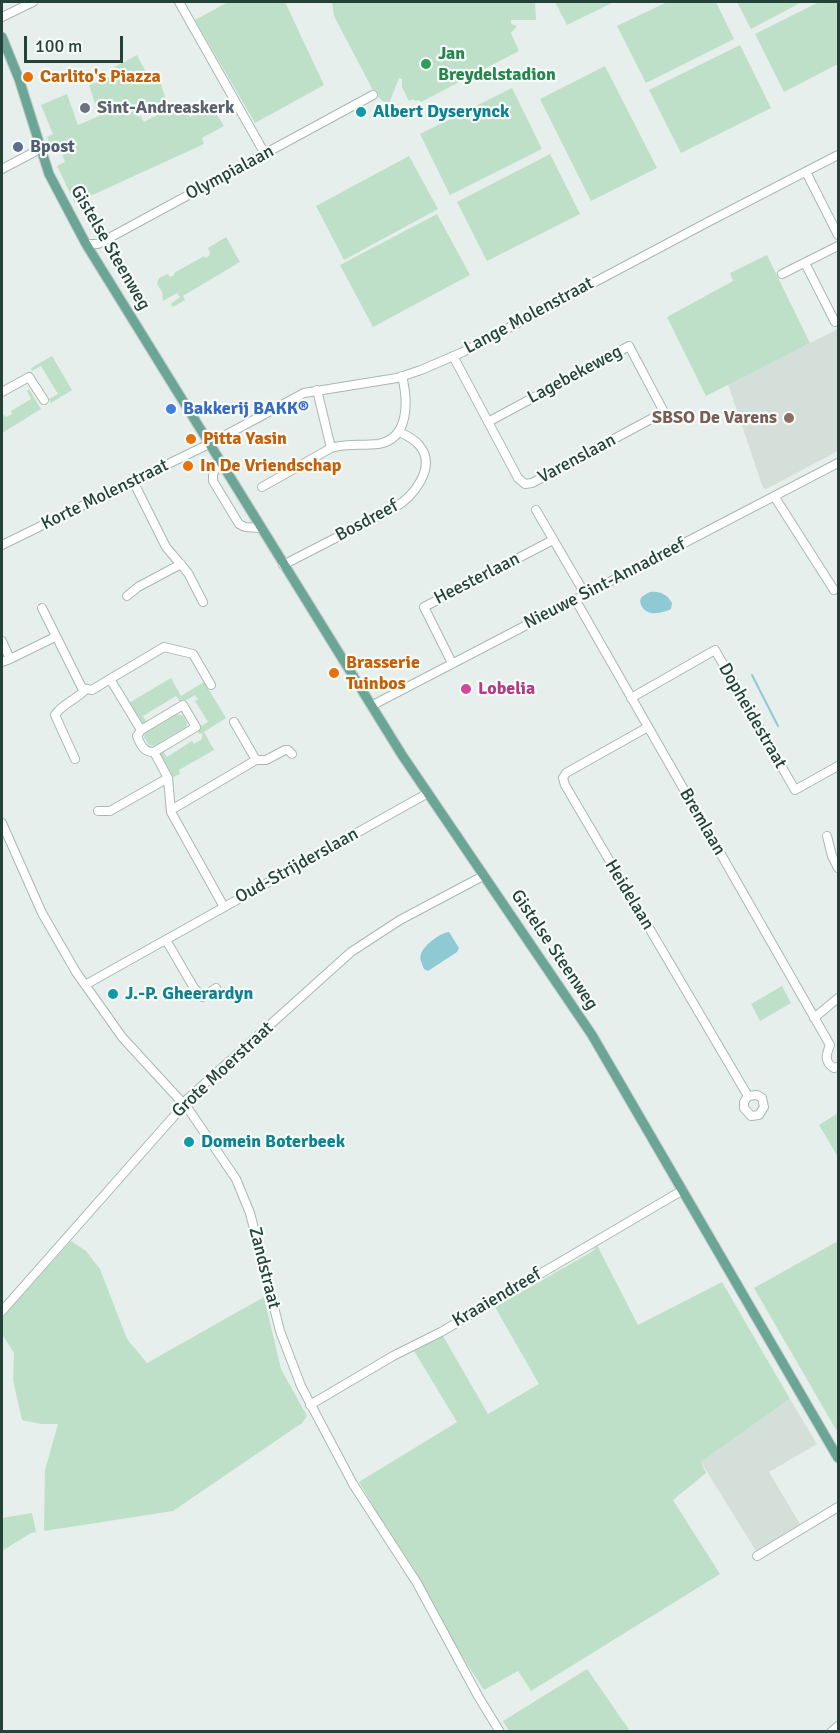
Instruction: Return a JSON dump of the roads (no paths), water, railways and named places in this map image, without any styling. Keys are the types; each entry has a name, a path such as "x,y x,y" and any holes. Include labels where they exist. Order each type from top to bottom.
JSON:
{"main road":[{"name":"Gistelse Steenweg","path":"2,37 49,174 86,244 371,706 483,876 592,1035 838,1458"}],"street":[{"path":"2,17 33,2"},
{"path":"179,2 265,154"},
{"name":"Olympialaan","path":"86,244 98,244 373,95"},
{"path":"2,169 40,149"},
{"name":"Lange Molenstraat","path":"209,444 301,394 368,384 402,376 453,356 838,155"},
{"path":"806,172 838,235"},
{"path":"782,274 838,246"},
{"path":"805,263 835,322"},
{"name":"Lagebekeweg","path":"488,422 629,346 664,412"},
{"name":"Varenslaan","path":"453,356 518,478 525,484 532,483 664,412"},
{"path":"262,487 331,448 390,440 399,432 406,400 402,376"},
{"path":"2,392 29,377 44,400"},
{"path":"317,390 331,448"},
{"name":"Bosdreef","path":"283,565 394,508 411,496 423,475 425,455 416,441 399,432"},
{"name":"Korte Molenstraat","path":"2,545 209,444"},
{"path":"219,461 213,475 213,482 239,524 260,528"},
{"name":"Nieuwe Sint-Annadreef","path":"371,706 838,463"},
{"path":"133,481 166,547 188,573 203,602"},
{"path":"774,496 834,590"},
{"path":"536,510 585,594"},
{"name":"Heesterlaan","path":"452,663 424,607 553,540"},
{"path":"127,596 138,587 181,564"},
{"name":"Bremlaan","path":"575,599 814,1018 834,1046 826,1056 827,1061 834,1068 838,1067"},
{"path":"42,608 80,686 86,690 92,690 164,647 193,654 212,685"},
{"path":"2,662 55,637"},
{"path":"2,641 10,658"},
{"name":"Dopheidestraat","path":"631,698 715,651 795,790 838,766"},
{"path":"110,679 141,730"},
{"path":"75,759 55,715 58,710 86,690"},
{"path":"183,705 196,727 154,752 144,750 138,736 141,730 183,705"},
{"path":"234,722 256,760"},
{"name":"Heidelaan","path":"648,727 566,772 563,778 748,1096"},
{"path":"171,810 256,760 266,760 285,750 292,754"},
{"path":"154,752 168,777 171,810 224,907"},
{"path":"98,811 110,811 168,777"},
{"name":"Oud-Strijderslaan","path":"85,985 428,793"},
{"name":"Zandstraat","path":"2,823 46,921 85,985 122,1037 183,1103 225,1160 243,1193 280,1331 296,1375 352,1484 417,1583 478,1696 500,1731"},
{"path":"827,836 838,868"},
{"name":"Grote Moerstraat","path":"2,1311 175,1115 183,1103 351,952 400,920 483,876"},
{"path":"166,940 194,988 203,997 216,988"},
{"path":"814,1018 838,998"},
{"name":"Kraaiendreef","path":"310,1404 393,1356 441,1332 683,1190"},
{"path":"758,1556 838,1507"},
{"path":"831,1731 838,1726"}],"water":[{"path":"650,592 665,595 672,603 671,609 656,613 644,610 640,603 641,598"},
{"path":"449,932 459,948 457,952 428,971 424,969 420,957 425,947"}],"waterway":[{"path":"752,675 778,726"}],"place":[{"name":"Jan Breydelstadion","path":"426,64"},
{"name":"Carlito's Piazza","path":"28,77"},
{"name":"Sint-Andreaskerk","path":"85,108"},
{"name":"Albert Dyserynck","path":"361,112"},
{"name":"Bpost","path":"18,147"},
{"name":"Bakkerij BAKK®","path":"171,409"},
{"name":"SBSO De Varens","path":"789,418"},
{"name":"Pitta Yasin","path":"191,439"},
{"name":"In De Vriendschap","path":"188,466"},
{"name":"Brasserie Tuinbos","path":"334,673"},
{"name":"Lobelia","path":"466,689"},
{"name":"J.-P. Gheerardyn","path":"113,994"},
{"name":"Domein Boterbeek","path":"189,1142"}]}
